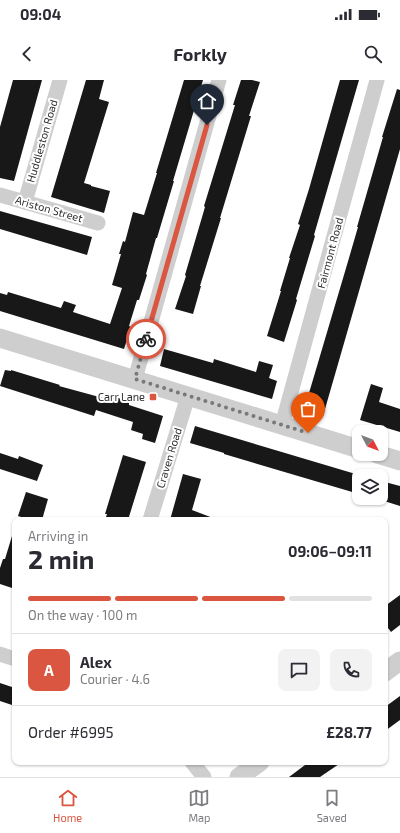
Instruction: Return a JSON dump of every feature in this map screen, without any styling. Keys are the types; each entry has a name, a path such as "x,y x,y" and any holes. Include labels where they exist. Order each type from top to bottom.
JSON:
{"street":[{"name":"Huddleston Road","path":"25,202 60,80"},
{"path":"135,379 219,80"},
{"name":"Fairmont Road","path":"282,425 377,80"},
{"name":"Ariston Street","path":"0,195 98,223"},
{"path":"0,338 352,446"},
{"name":"Craven Road","path":"151,517 188,396"},
{"path":"388,457 400,461"},
{"path":"0,654 12,658"},
{"path":"388,670 400,661"},
{"path":"194,765 204,777"},
{"path":"239,777 256,765"}],"building":[{"path":"13,80 42,80 14,181 0,178 0,127"},
{"path":"86,80 104,80 99,99 109,102 84,183 110,191 104,213 51,197"},
{"path":"184,80 203,80 156,238 146,274 147,275 129,326 131,327 124,349 0,311 0,293 7,295 8,292 61,308 64,301 76,305 73,312 110,324 122,288 112,285 121,254 119,254 123,241 125,242 133,212 144,215"},
{"path":"241,80 260,82 193,314 175,309 186,276 185,275 205,207 204,206 235,105 233,105"},
{"path":"340,80 359,80 284,342 267,336 300,225 298,224"},
{"path":"397,89 400,90 400,149 323,416 304,410"},
{"path":"0,211 92,237 87,255 0,229"},
{"path":"164,349 213,363 214,359 256,372 259,361 273,365 269,378 277,381 272,399 160,366"},
{"path":"5,370 11,370 60,385 59,386 103,398 104,395 110,395 124,400 129,403 129,405 163,416 155,443 142,439 143,434 131,430 133,422 96,410 94,416 0,386"},
{"path":"371,384 383,388 379,402 400,409 400,432 388,428 388,425 377,425 360,420"},
{"path":"195,426 352,473 352,492 224,454 190,443"},
{"path":"0,453 18,459 19,456 43,465 37,481 0,469"},
{"path":"123,455 146,462 129,517 106,517 107,514 105,514"},
{"path":"183,474 201,479 192,510 210,517 171,517"},
{"path":"388,483 400,486 400,506 388,502"},
{"path":"26,492 48,499 43,517 18,516"},
{"path":"12,536 12,588 0,584 0,568 3,559 5,559"},
{"path":"400,595 400,625 391,632 388,628 388,604"},
{"path":"0,683 12,687 12,705 0,701"},
{"path":"400,696 400,720 388,729 388,705"},
{"path":"305,765 338,765 320,777 289,777"}],"way so far":[{"path":"146,339 135,379 308,433"}],"place":[{"name":"Carr Lane","path":"153,397"}],"route":[{"path":"146,339 207,125"}]}
